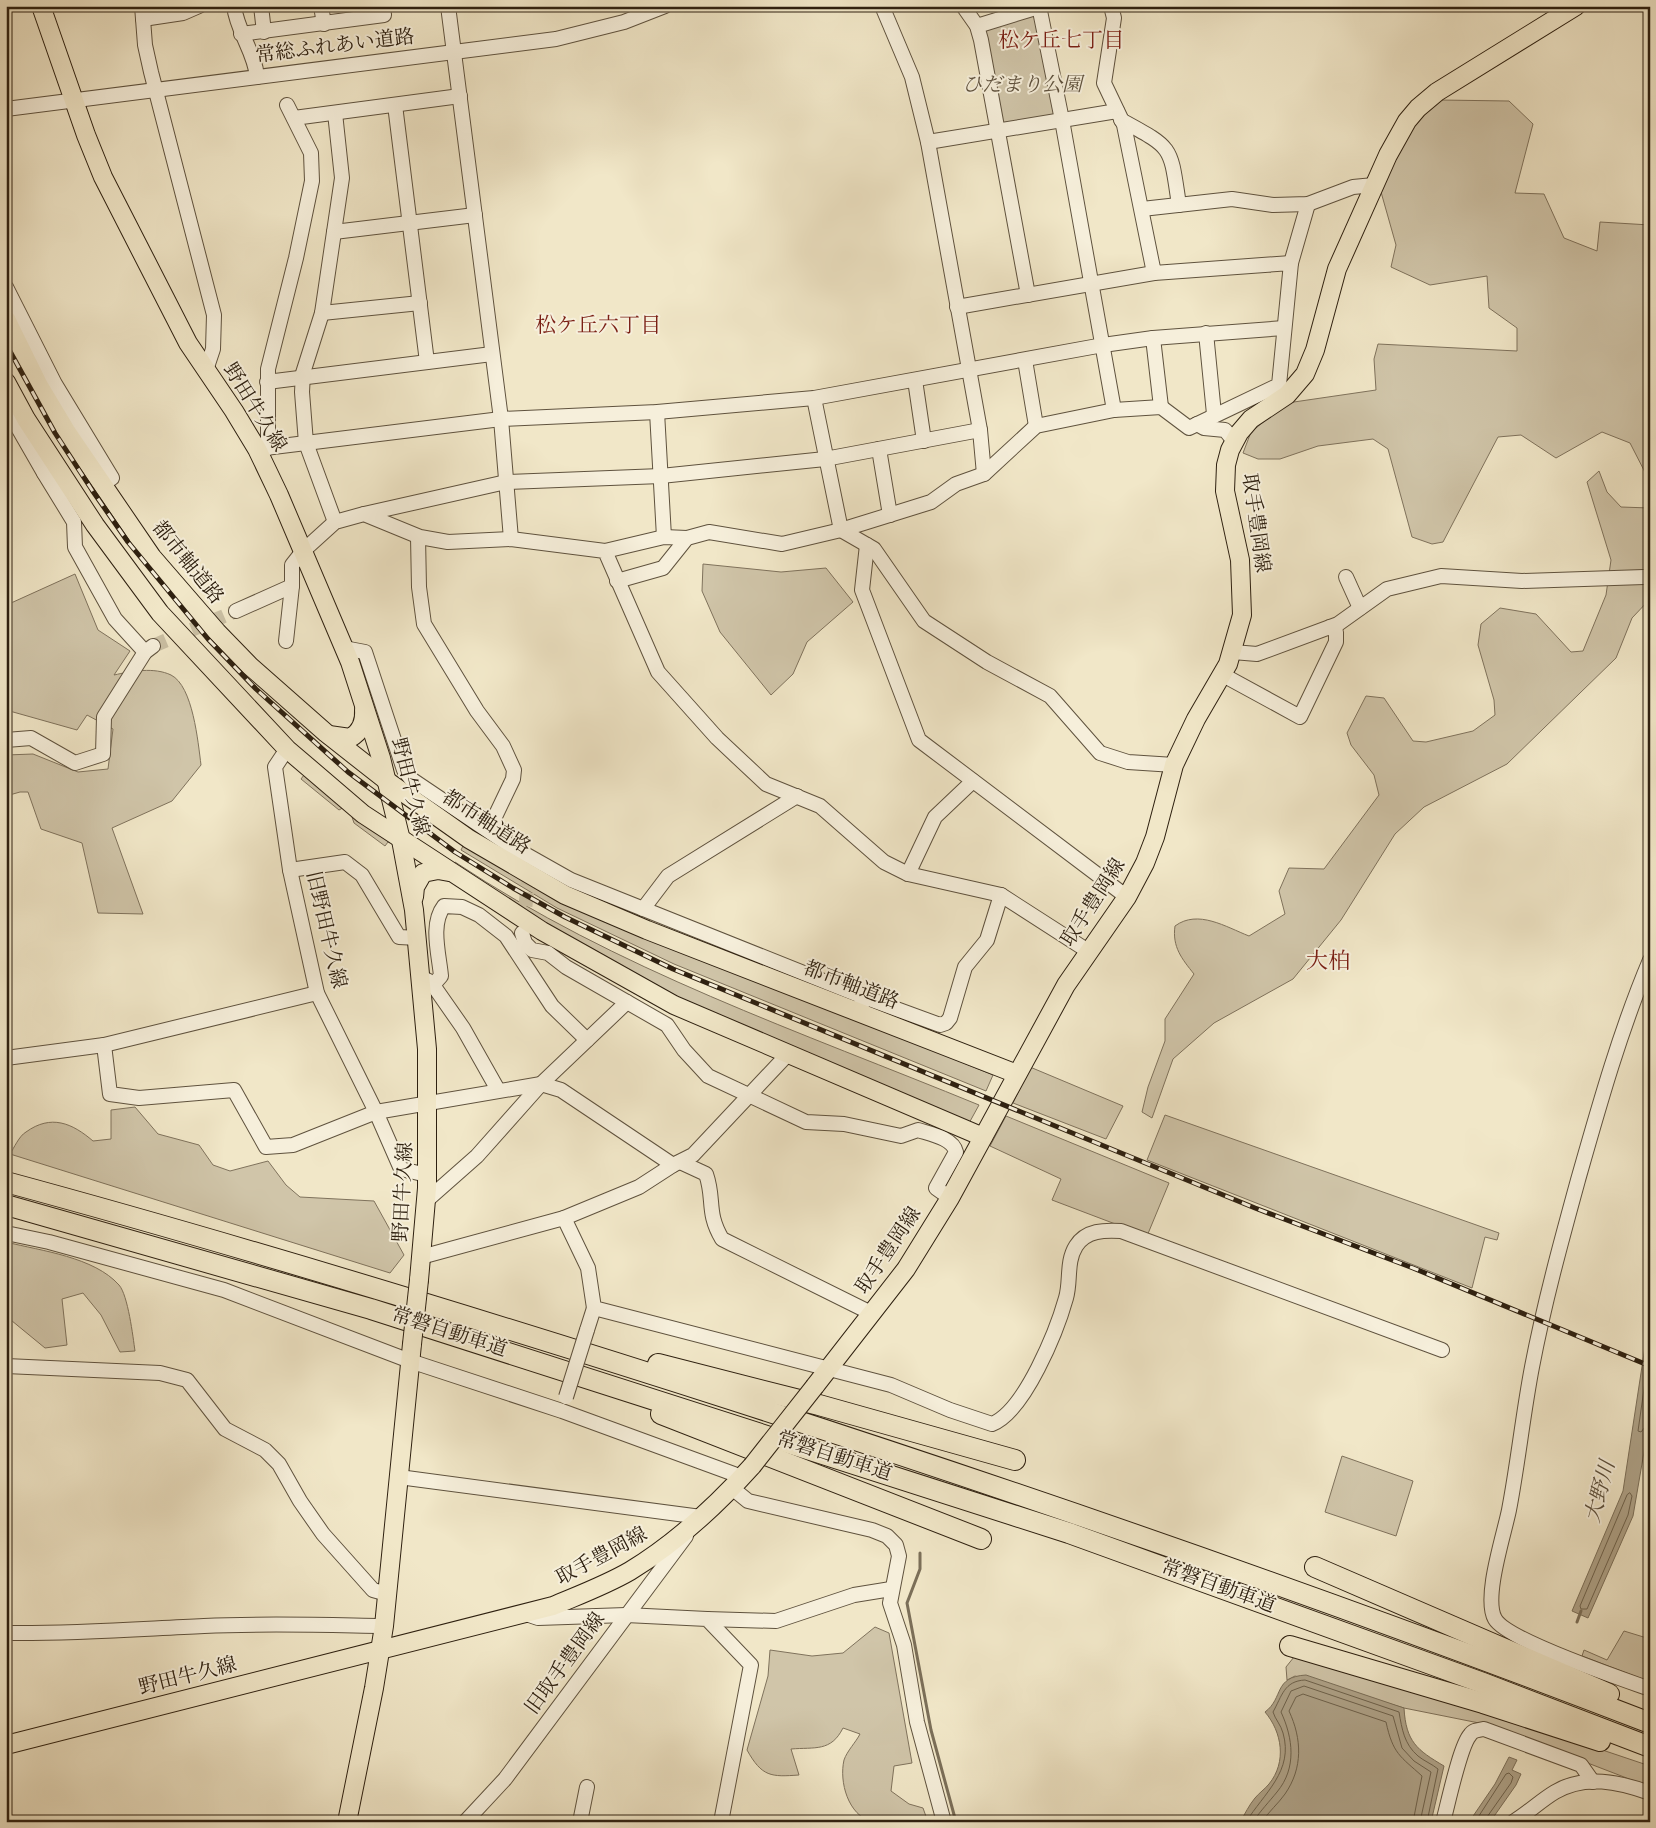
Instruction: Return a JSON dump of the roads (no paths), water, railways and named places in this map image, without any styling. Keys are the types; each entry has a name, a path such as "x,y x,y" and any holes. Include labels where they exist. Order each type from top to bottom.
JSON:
{"highway":[{"name":"常磐自動車道","path":"6,1182 378,1288 539,1337 1084,1516 1302,1593 1650,1723"},
{"name":"常磐自動車道","path":"6,1205 361,1306 1069,1534 1446,1670 1650,1747"},
{"path":"539,1337 681,1369 1015,1460"},
{"path":"464,1338 981,1539"},
{"path":"1315,1567 1650,1713"},
{"path":"1290,1646 1483,1703 1650,1757"}],"main road":[{"name":"野田牛久線","path":"41,6 73,100 103,177 166,302 206,370 262,448 344,648 363,698 387,780 401,840 418,938 428,980 429,1103 427,1175 419,1280 384,1626 347,1822"},
{"name":"取手豊岡線","path":"380,1650 553,1606 628,1572 670,1544 698,1521 741,1477 828,1370 906,1269 950,1198 1043,1024 1088,951 1127,897 1146,863 1155,837 1174,765 1196,719 1223,674 1233,652 1242,615 1243,589 1240,560 1225,491 1225,476 1234,440 1251,419 1287,395 1305,374 1315,350 1337,270 1374,185 1398,136 1418,108 1462,74 1576,6"},
{"name":"都市軸道路","path":"6,319 39,386 102,485 152,558 217,632 250,666 326,733 387,780 469,840 565,895 647,930 860,1004 1017,1074"},
{"path":"6,382 50,469 95,525 160,613 287,749 363,814 542,931 674,1005 983,1137"},
{"path":"326,733 342,738 350,738 358,734 365,712 363,698"},
{"path":"414,910 415,887 423,874 438,870 449,872"},
{"name":"野田牛久線","path":"6,1745 380,1650"}],"street":[{"path":"199,6 184,13 142,13 145,45 214,315 213,350 206,370"},
{"path":"234,6 241,34 256,65 257,77"},
{"path":"261,6 264,32"},
{"path":"321,6 324,24"},
{"path":"241,34 384,15 383,6"},
{"name":"常総ふれあい道路","path":"6,109 556,39 624,22 665,6"},
{"path":"882,6 912,77 928,142 980,430 984,474"},
{"path":"963,6 976,26 981,40 1028,294"},
{"path":"453,7 454,52 501,420 511,538"},
{"path":"976,26 1040,7 1114,410"},
{"path":"1113,10 1104,84 1119,116 1142,209 1154,273"},
{"path":"294,118 460,96"},
{"path":"287,105 311,153 312,181 267,382 262,448 501,420 657,412 814,398 1103,345 1206,333 1284,328"},
{"path":"395,105 427,362"},
{"path":"334,522 306,443 302,377 322,313 342,178 335,113"},
{"path":"928,142 1062,120 1119,116 1161,142 1170,152 1179,205"},
{"path":"1142,209 1232,199 1274,205 1308,204 1353,187 1374,185"},
{"path":"364,514 418,537 448,542 511,538 605,551 664,537 687,538 709,532 782,544 841,530 931,502 956,484 984,474 1036,426 1114,410 1161,407 1189,428 1214,414 1279,385 1291,263 1308,204"},
{"path":"334,232 475,215"},
{"path":"957,307 1154,273 1291,263"},
{"path":"6,287 55,384 112,478 102,485"},
{"path":"322,313 420,303"},
{"path":"1206,333 1214,414"},
{"path":"1153,338 1161,407"},
{"path":"267,382 492,354"},
{"path":"1025,360 1036,426"},
{"path":"915,380 924,440"},
{"path":"814,398 841,530 874,549 924,621 987,662 1050,696 1100,753 1128,762 1174,765"},
{"path":"6,407 50,469 74,522 75,547 115,619 149,649 104,718 103,754 75,763 31,738 6,740"},
{"path":"657,412 664,537"},
{"path":"1197,424 1204,428 1225,430 1234,440"},
{"path":"286,641 292,586 292,565 303,551 334,522 506,482 661,476 825,458 980,430"},
{"path":"879,449 890,515"},
{"path":"418,537 419,586 424,624 477,711 503,746 514,770 513,779 492,823 529,847 531,857"},
{"path":"617,582 663,568 687,538"},
{"path":"867,545 862,590 919,740 1127,897"},
{"path":"605,551 658,672 717,738 766,784 820,806 884,862 908,874 1000,895 1088,951"},
{"path":"1233,652 1257,654 1338,624 1387,589 1441,576 1522,581 1644,577"},
{"path":"1346,577 1360,608"},
{"path":"236,611 292,586"},
{"path":"1223,674 1300,717 1336,642 1336,632 1330,627"},
{"path":"344,648 365,652 404,770 411,779 508,845 571,880 643,909 860,1004 940,1025 946,1024 950,1018 965,967 987,940 1000,895"},
{"name":"旧野田牛久線","path":"287,749 275,767 290,870 317,994 376,1112 401,1170 427,1175"},
{"path":"908,874 935,818 973,781"},
{"path":"643,909 668,876 797,796"},
{"path":"290,870 345,862 362,875 399,936 418,938"},
{"path":"498,1090 463,1028 428,980 441,976 436,921 439,912 444,906 462,907 480,915 506,936 552,1006 587,1040"},
{"path":"522,933 525,943 532,950 548,954 566,967 667,1025 684,1050 708,1076 806,1122 844,1124 901,1136 918,1130 948,1142 955,1147 956,1152 936,1188 950,1198"},
{"path":"1650,960 1623,1031 1606,1083 1552,1276 1532,1366 1509,1512 1502,1537 1491,1598 1492,1612 1502,1627 1535,1643 1650,1689"},
{"path":"6,1058 104,1046 317,994"},
{"path":"426,1201 476,1156 541,1084 627,1002"},
{"path":"104,1046 110,1094 139,1098 234,1090 266,1147 293,1145 376,1112 541,1084 561,1090 677,1164 706,1174 709,1183 710,1211 714,1225 722,1239 872,1314"},
{"path":"421,1256 564,1218 639,1187 693,1155 788,1054"},
{"path":"562,1411 594,1308 588,1268 564,1218"},
{"path":"594,1308 828,1370 850,1373 891,1385 992,1424 1000,1421 1008,1414 1029,1385 1067,1296 1068,1273 1076,1245 1090,1234 1102,1230 1121,1231 1442,1350"},
{"path":"6,1232 224,1290 411,1352 562,1411 741,1477 748,1501 872,1530 887,1536 896,1546 899,1556 891,1589 890,1603 904,1645 917,1722 944,1822"},
{"path":"6,1366 160,1373 187,1380 225,1429 265,1450 280,1464 300,1501 323,1534 374,1590 387,1594"},
{"path":"399,1478 698,1521"},
{"name":"旧取手豊岡線","path":"465,1822 505,1779 698,1521"},
{"path":"526,1614 538,1618 626,1616 776,1621 854,1595 891,1589"},
{"path":"707,1619 751,1665 721,1822"},
{"path":"6,1633 301,1624 384,1626"},
{"path":"1445,1816 1469,1736 1476,1730 1484,1729 1581,1765 1593,1782"},
{"path":"1513,1822 1568,1786 1593,1782 1626,1785 1650,1793"},
{"path":"580,1822 587,1787"}],"water":[{"path":"1650,1314 1650,1417 1633,1516 1588,1618 1572,1611 1623,1491"},
{"path":"1306,1675 1404,1708 1410,1737 1420,1750 1444,1766 1431,1822 1240,1822 1253,1801 1269,1784 1278,1766 1280,1747 1278,1738 1271,1720 1265,1712 1275,1701 1280,1689 1288,1680"},
{"path":"1509,1757 1517,1760 1512,1770 1521,1774 1516,1785 1490,1822 1469,1822 1495,1784"}],"waterway":[{"path":"920,1553 920,1569 907,1603 931,1730 956,1822"},
{"name":"大野川","path":"1577,1622 1581,1611"}],"tunnel":[{"path":"153,646 236,611"},
{"path":"523,927 530,866"}],"railway":[{"path":"6,344 55,433 92,490 128,542 208,639 256,689 348,772 455,852 565,917 673,969 1255,1208 1413,1268 1650,1366"}],"district":[{"name":"松ケ丘七丁目","path":"1061,41"},
{"name":"松ケ丘六丁目","path":"598,326"},
{"name":"大柏","path":"1328,962"}],"park label":[{"name":"ひだまり公園","path":"1022,86"}]}
